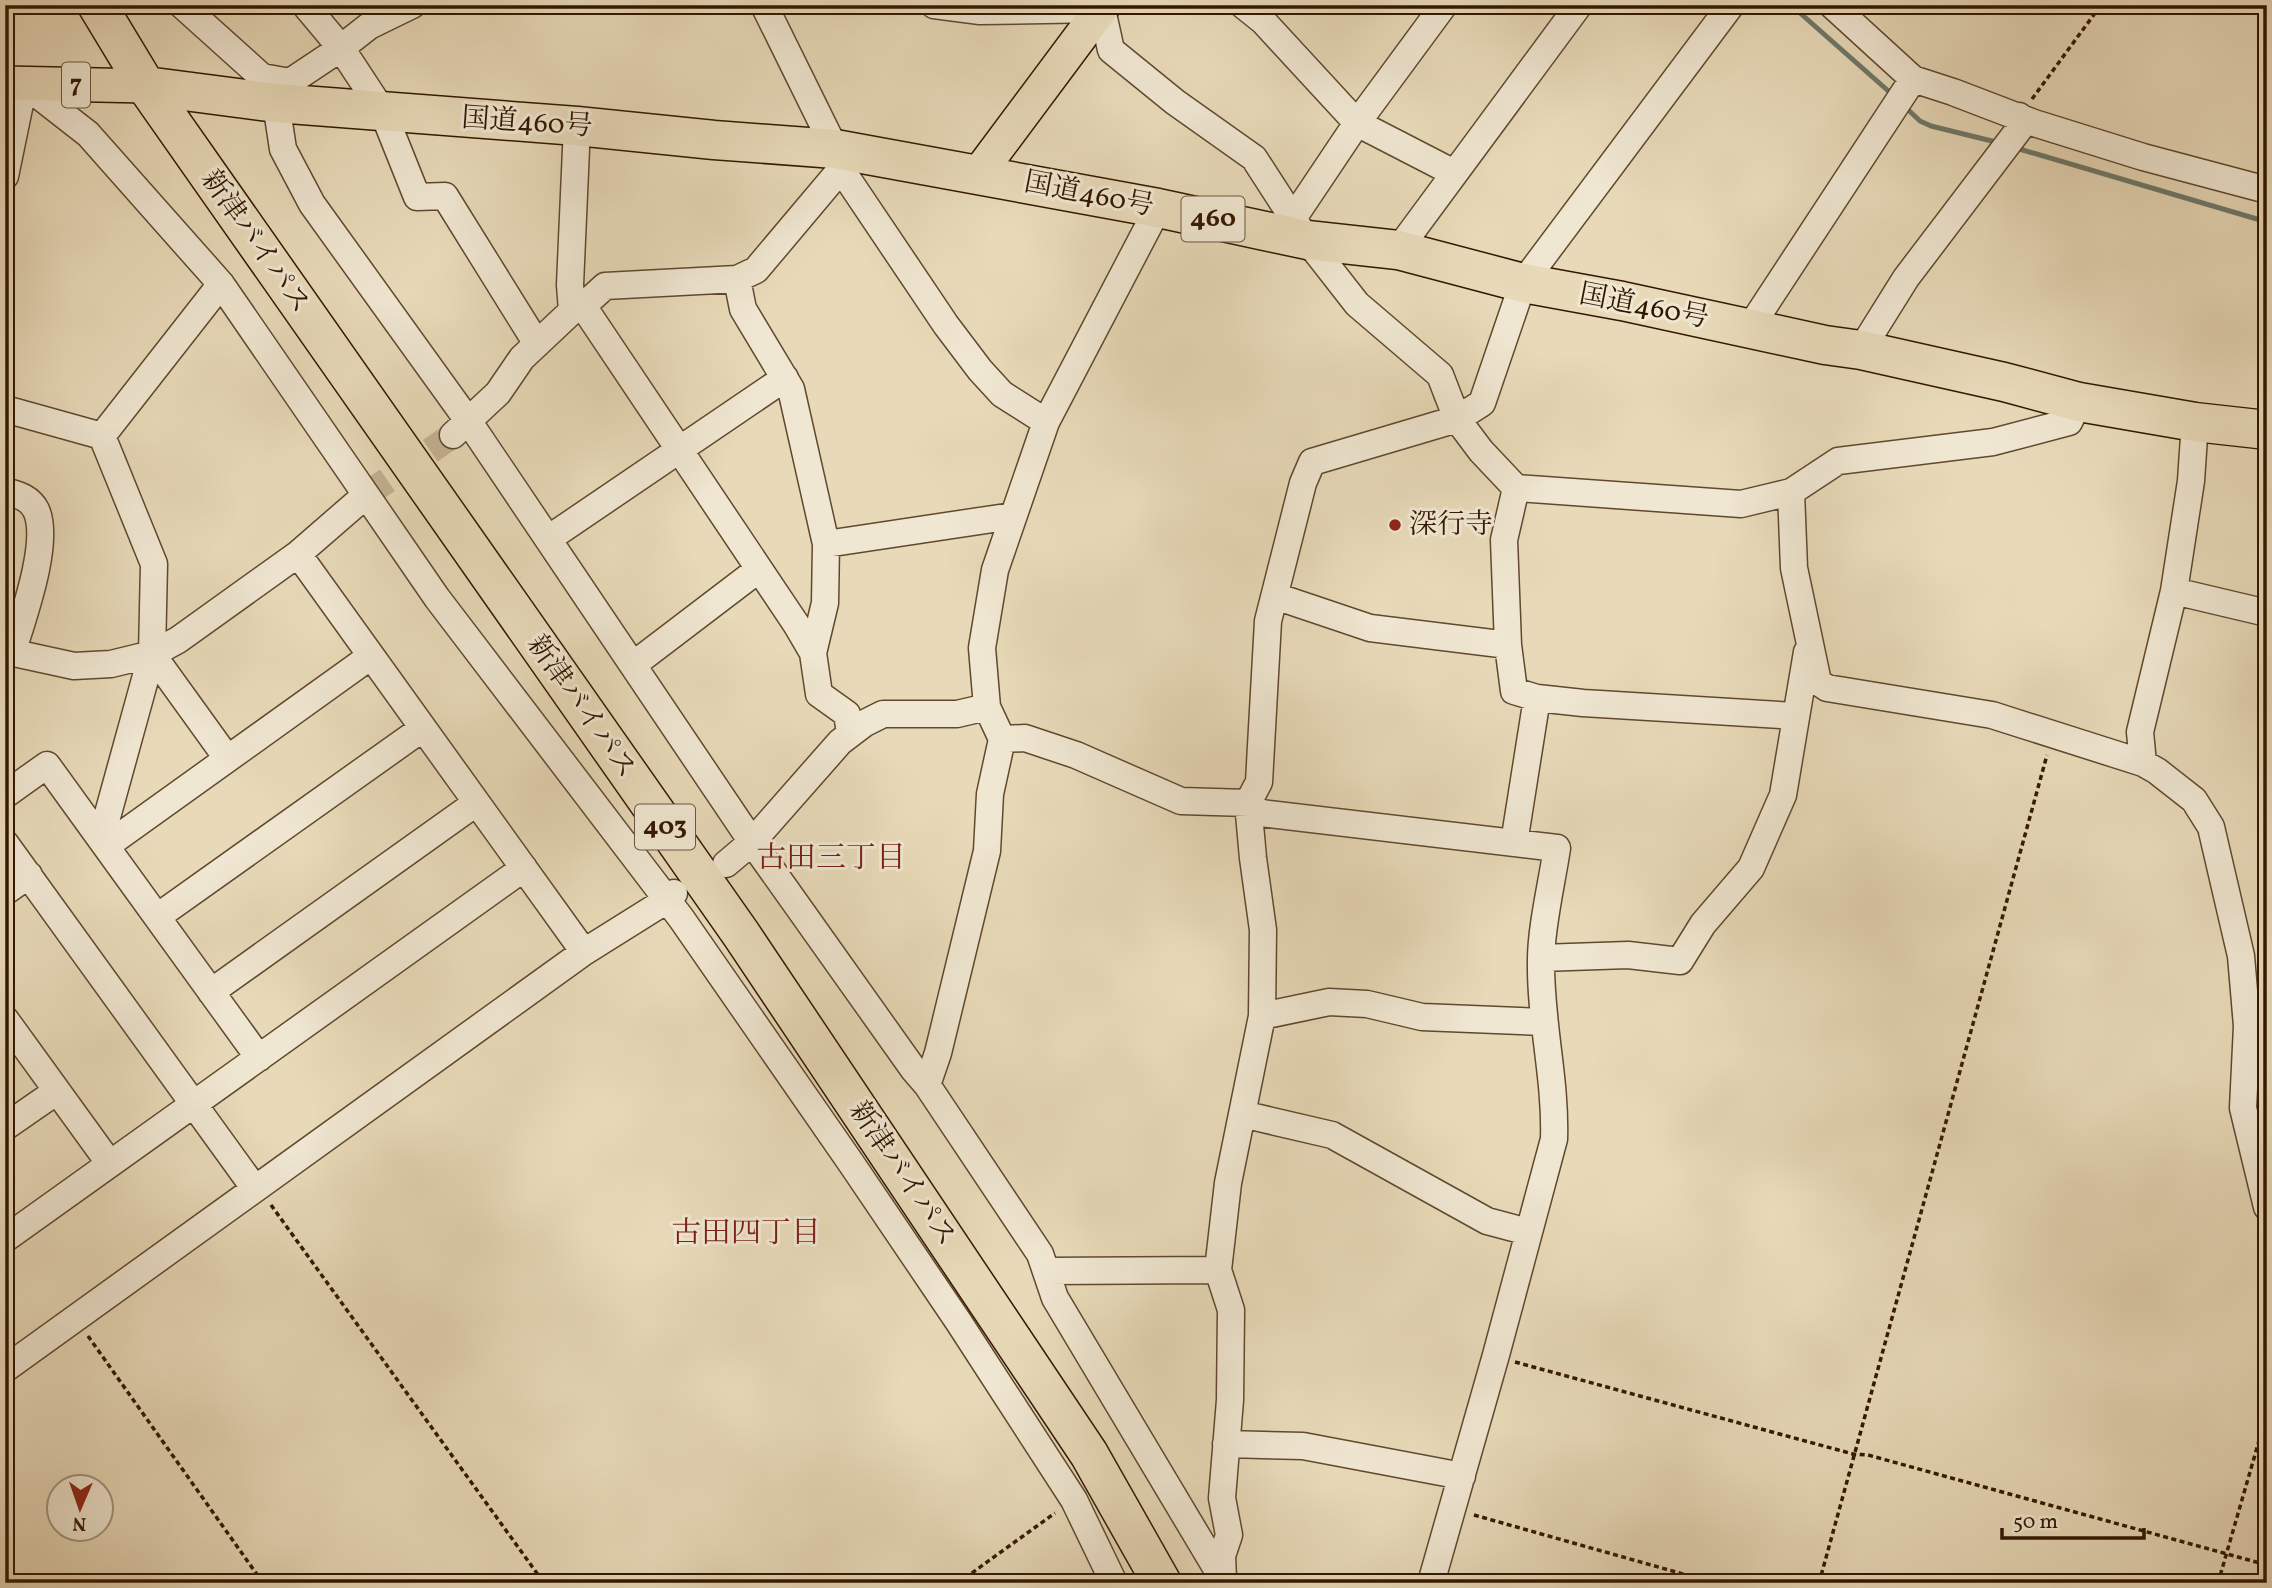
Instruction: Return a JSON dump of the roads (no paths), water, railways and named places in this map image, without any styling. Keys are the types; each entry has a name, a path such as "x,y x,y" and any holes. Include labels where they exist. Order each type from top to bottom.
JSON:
{"highway":[{"name":"403","path":"97,5 146,86"},
{"name":"国道460号","path":"146,86 276,103 577,126 714,140 838,159 978,174 1158,208 1301,229 1398,250 1524,283 1825,345 1861,350 2079,402 2195,422 2267,430"},
{"name":"新津バイパス","path":"146,86 741,934 1089,1454 1162,1583"}],"main road":[{"path":"978,174 1101,7"},
{"name":"7","path":"15,83 146,86"}],"street":[{"path":"182,5 262,77 290,82 369,26 412,5"},
{"path":"305,5 341,48 383,112 417,197 445,197 537,344"},
{"path":"764,5 838,159 946,325 1002,394 1046,422"},
{"path":"934,5 980,11 1101,7 1111,50 1174,102 1254,158 1301,229 1357,304 1440,374 1457,419 1481,452 1516,488 1741,504 1791,492 1838,461 1993,442 2069,422 2079,402"},
{"path":"1243,5 1262,21 1357,122 1454,173"},
{"path":"1301,229 1357,122 1444,5"},
{"path":"1398,250 1579,5"},
{"path":"1224,1581 1222,1556 1229,1535 1223,1498 1230,1400 1231,1310 1218,1270 1228,1183 1262,1016 1263,930 1248,803 1259,782 1268,621 1303,483 1312,462 1457,419 1482,402 1524,283 1731,5"},
{"path":"1832,5 1913,79 2034,123 2143,157 2267,190"},
{"path":"1749,328 1913,79"},
{"path":"5,176 15,83 88,134 221,284 437,597 671,897 689,929 958,1321 1074,1500 1114,1583"},
{"path":"276,103 283,149 312,204 461,428 548,539 752,842 927,1085 1032,1243 1047,1271 1055,1298 1224,1581"},
{"path":"1861,350 1906,278 2020,128 2019,116"},
{"path":"577,126 570,285 578,308 679,451 813,653"},
{"path":"461,428 498,393 522,358 605,286 737,279 756,270 838,159"},
{"path":"927,1085 938,1053 987,851 990,794 1002,739 987,707 982,648 995,570 1046,422 1158,208"},
{"path":"737,279 743,309 791,388 826,544 825,603 813,653 819,694 848,714 850,733"},
{"path":"102,436 221,284"},
{"path":"548,539 785,378"},
{"path":"5,409 102,436"},
{"path":"2143,763 2140,732 2174,591 2191,481 2195,422"},
{"path":"102,436 154,564 152,654 103,842"},
{"path":"1516,488 1504,540 1508,645 1514,691 1536,698 1795,716"},
{"path":"5,491 24,496 31,503 37,512 40,526 37,567 9,652 74,666 111,664 152,654 178,640 298,554 366,495"},
{"path":"1791,492 1794,568 1808,646 1818,682 1826,688 1992,715 2143,763 2194,800 2211,827 2241,956 2247,1026 2243,1108 2267,1206"},
{"path":"826,544 1013,516"},
{"path":"298,554 584,952"},
{"path":"633,665 759,569"},
{"path":"2174,591 2267,613"},
{"path":"1275,596 1370,628 1508,645"},
{"path":"1541,958 1628,955 1680,961 1703,924 1751,868 1783,794 1808,646"},
{"path":"152,654 227,758"},
{"path":"103,842 371,656"},
{"path":"1514,843 1536,698"},
{"path":"726,864 752,842 850,733 865,723 883,715 957,714 987,707"},
{"path":"157,917 423,728"},
{"path":"1002,739 1024,738 1076,755 1181,801 1248,803 1261,813 1557,848 1541,958 1543,1022 1555,1105 1554,1139 1431,1583"},
{"path":"5,794 47,765 259,1058"},
{"path":"211,992 476,803"},
{"path":"5,843 255,1189"},
{"path":"5,1239 524,868"},
{"path":"5,892 29,875"},
{"path":"5,1369 584,952 671,897"},
{"path":"1262,1016 1329,1002 1367,1003 1422,1017 1543,1022"},
{"path":"5,1019 110,1164"},
{"path":"5,1128 57,1091"},
{"path":"1242,1114 1332,1135 1488,1221 1528,1232"},
{"path":"1047,1271 1218,1270"},
{"path":"1226,1444 1303,1446 1462,1476"}],"waterway":[{"path":"1791,5 1894,96"},
{"path":"1903,105 1920,121 1931,126 2000,143"},
{"path":"2016,148 2267,222"}],"tunnel":[{"path":"366,495 453,435"}],"place":[{"name":"深行寺","path":"1395,525"}],"district":[{"name":"古田三丁目","path":"831,859"},
{"name":"古田四丁目","path":"746,1234"}]}
